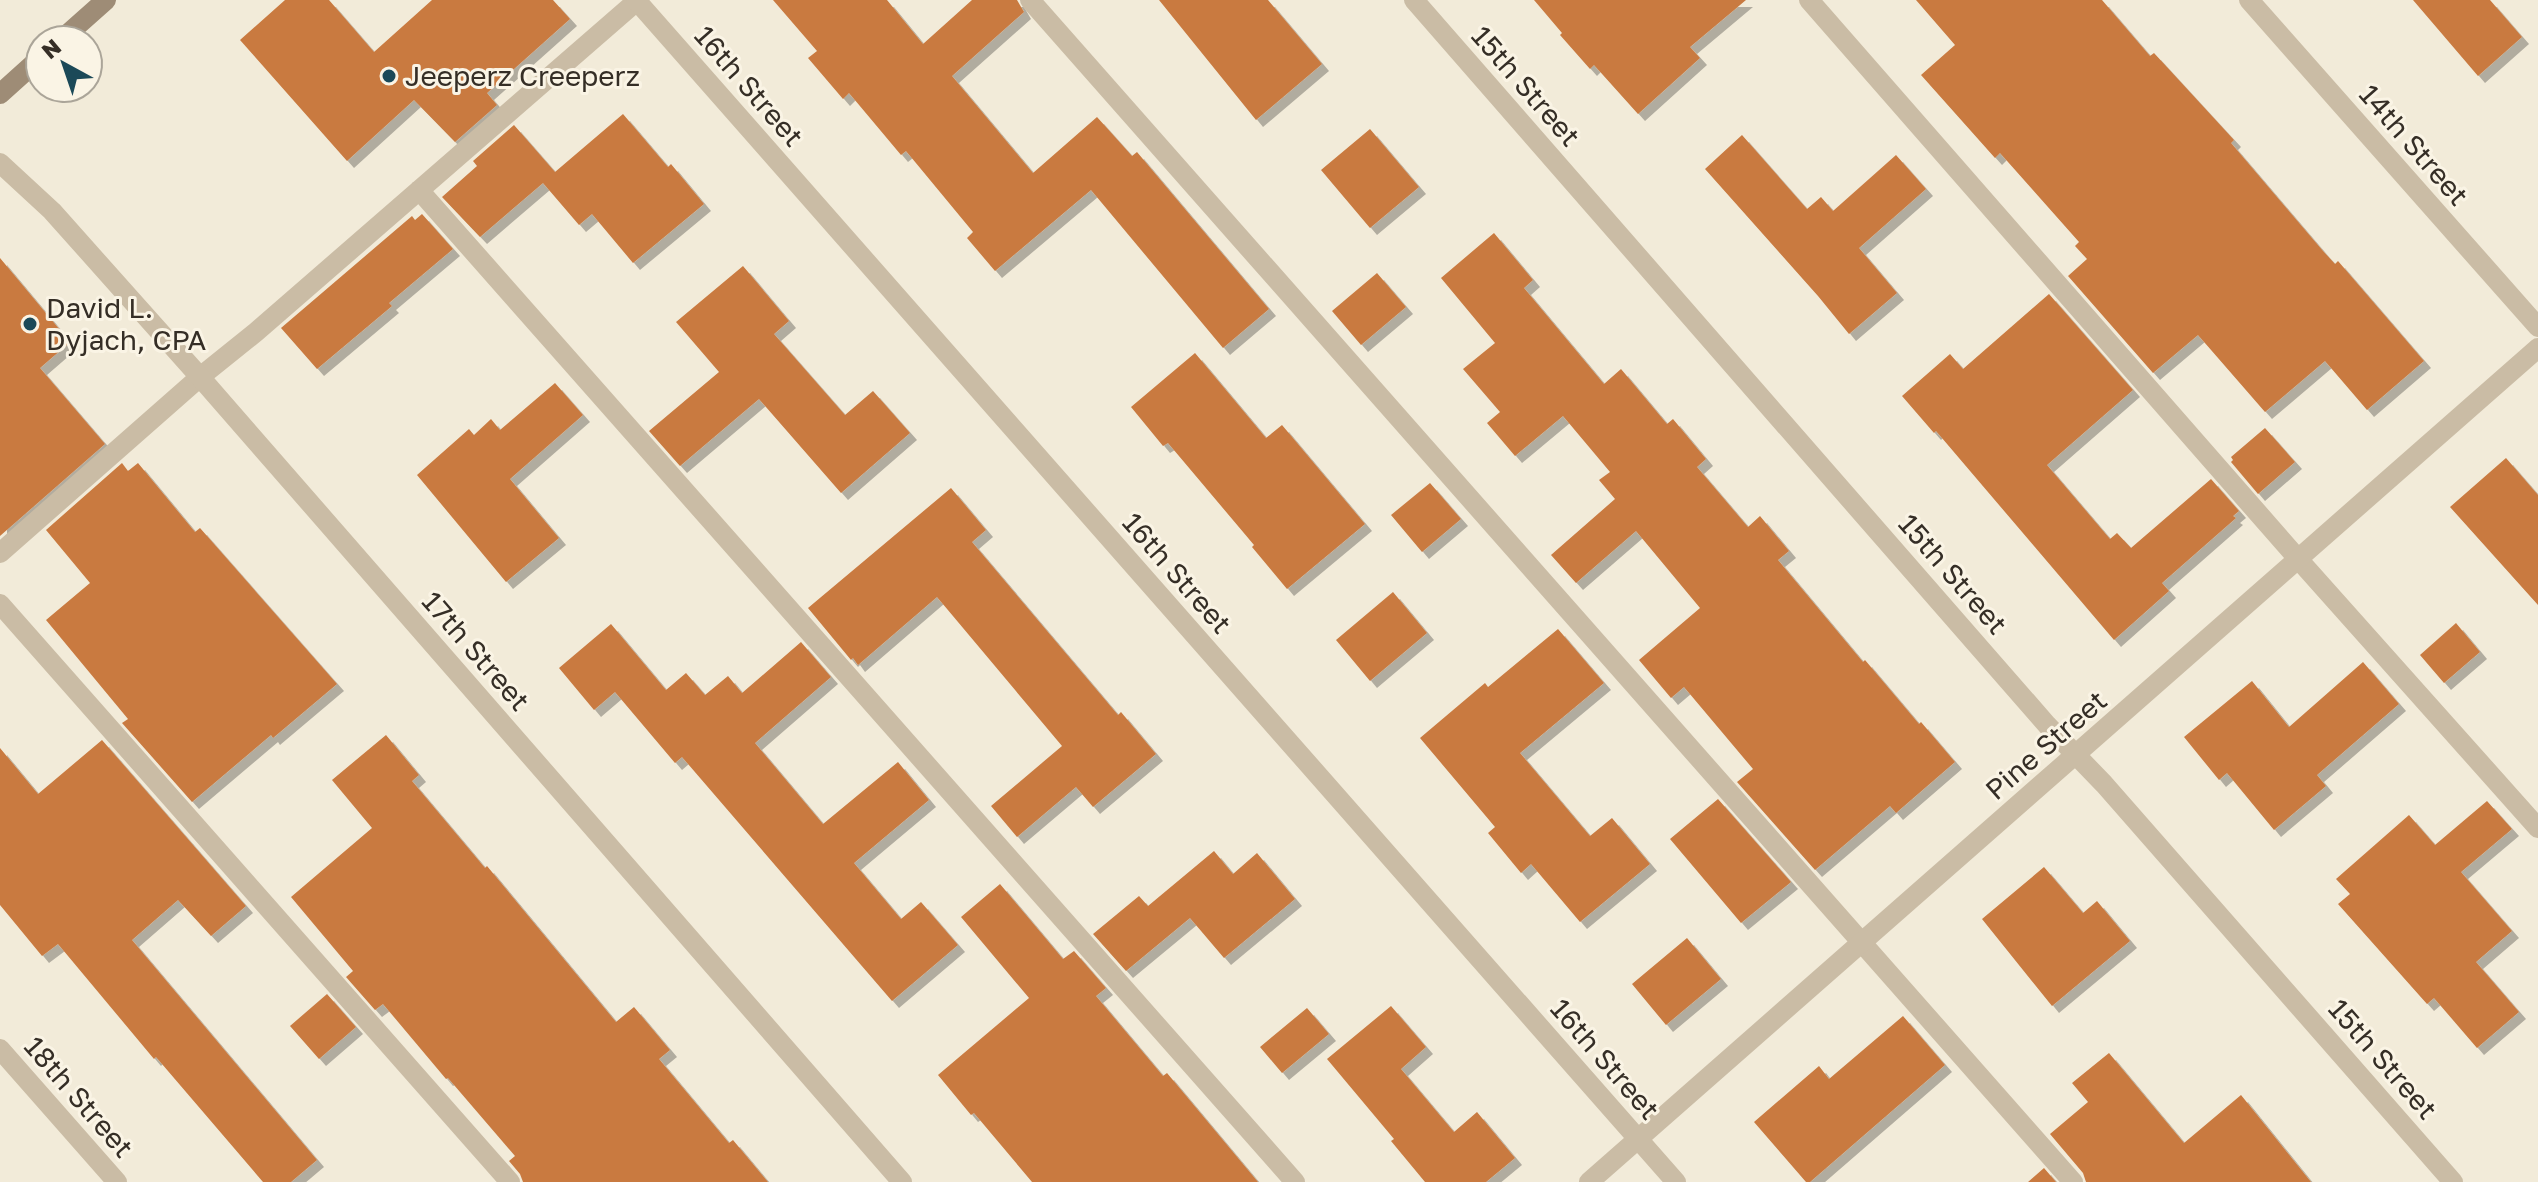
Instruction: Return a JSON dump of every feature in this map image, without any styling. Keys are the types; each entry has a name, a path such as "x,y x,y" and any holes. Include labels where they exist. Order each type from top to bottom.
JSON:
{"main road":[{"path":"79,24 106,0"},
{"path":"0,94 24,72"}],"street":[{"path":"0,553 637,0"},
{"name":"16th Street","path":"637,0 1676,1182"},
{"path":"1030,0 2073,1182"},
{"name":"15th Street","path":"1414,0 2075,756 2104,784 2453,1182"},
{"path":"1809,0 2538,828"},
{"name":"14th Street","path":"2249,0 2538,327"},
{"name":"17th Street","path":"0,163 52,211 200,377 902,1182"},
{"path":"419,190 1295,1182"},
{"name":"Pine Street","path":"1589,1182 2538,348"},
{"path":"0,604 510,1182"},
{"name":"18th Street","path":"0,1049 117,1182"}],"building":[{"name":"Jeeperz Creeperz","path":"285,0 329,0 374,52 432,0 553,0 570,19 487,93 497,105 455,142 414,100 347,161 240,40"},
{"path":"773,0 887,0 923,44 972,0 1017,0 1024,12 952,76 1033,173 1097,117 1132,156 1137,152 1269,309 1223,348 1091,190 995,271 967,238 973,232 906,151 901,155 849,93 843,99 808,58 817,51"},
{"path":"1159,0 1268,0 1322,64 1256,120"},
{"path":"1534,0 1746,0 1690,47 1700,58 1638,114 1594,65 1590,69"},
{"path":"1916,0 2102,0 2150,56 2154,53 2234,140 2231,143 2323,251 2335,264 2338,261 2424,361 2367,410 2325,361 2265,412 2198,335 2153,373 2068,276 2087,259 2075,246 2079,242 2000,153 1995,158 1921,75 1955,45"},
{"path":"2413,0 2490,0 2522,37 2478,76"},
{"path":"623,114 704,204 633,263 592,214 579,225 543,183 480,237 442,197 477,166 473,161 514,125 555,172"},
{"path":"1370,129 1419,187 1370,228 1321,170"},
{"path":"1742,135 1807,209 1821,197 1833,211 1896,155 1926,189 1859,248 1897,293 1849,334 1705,169"},
{"path":"422,214 453,249 317,369 281,328 412,216 415,220"},
{"path":"1494,233 1533,280 1524,288 1604,384 1621,369 1667,424 1673,419 1706,459 1697,467 1748,527 1760,516 1789,551 1778,560 1863,662 1865,660 1955,762 1896,813 1890,806 1815,870 1737,782 1753,769 1684,687 1671,698 1639,660 1700,608 1636,531 1576,583 1551,555 1615,499 1599,480 1610,472 1563,416 1515,456 1487,423 1500,412 1463,369 1495,343 1441,278"},
{"path":"0,258 70,342 40,368 105,444 0,536"},
{"path":"743,266 789,321 774,334 845,415 873,391 910,433 841,493 759,399 680,466 649,431 719,372 676,322"},
{"path":"1377,273 1406,307 1361,345 1332,311"},
{"path":"2049,294 2133,390 2047,465 2110,539 2117,533 2131,548 2211,479 2239,511 2233,516 2236,518 2162,583 2169,591 2114,640 1936,431 1934,433 1902,396 1950,354 1963,369"},
{"path":"1195,353 1266,438 1282,425 1365,524 1287,589 1168,443 1163,446 1131,407"},
{"path":"555,383 583,415 510,479 559,538 506,582 417,475 469,429 474,435 491,419 500,430"},
{"path":"2265,428 2295,462 2258,494 2231,462 2231,457"},
{"path":"2506,458 2538,495 2538,605 2450,507"},
{"path":"122,463 128,471 138,463 195,532 200,528 337,684 192,802 122,723 128,719 46,620 90,583 46,530"},
{"path":"1430,483 1461,519 1422,552 1391,515"},
{"path":"951,488 986,530 972,542 1118,715 1121,712 1156,754 1093,807 1076,787 1017,837 991,806 1062,746 937,597 858,665 808,608"},
{"path":"1393,592 1427,633 1370,681 1336,640"},
{"path":"2456,623 2480,652 2444,683 2420,655"},
{"path":"611,624 666,690 686,673 705,695 728,676 742,693 801,642 831,677 755,743 823,824 898,762 929,800 854,863 901,919 921,902 958,945 892,1001 682,757 675,763 615,692 594,710 559,668"},
{"path":"1558,629 1604,683 1520,753 1590,836 1612,818 1650,864 1580,922 1531,864 1521,873 1488,833 1495,827 1420,738 1485,683 1488,687"},
{"path":"2363,662 2399,704 2317,775 2326,786 2274,830 2227,773 2219,780 2184,737 2252,681 2289,727"},
{"path":"386,735 419,775 412,781 616,1022 634,1007 670,1050 659,1059 729,1143 733,1140 768,1182 523,1182 509,1161 515,1156 448,1078 383,1004 375,1010 346,977 353,971 291,897 372,828 332,780"},
{"path":"102,740 246,906 211,936 178,900 132,940 317,1160 291,1182 263,1182 58,944 42,956 0,905 0,748 38,794"},
{"path":"1718,799 1791,882 1741,923 1670,839"},
{"path":"2487,801 2512,829 2461,872 2512,931 2476,962 2519,1012 2477,1048 2434,998 2427,1004 2338,904 2350,894 2336,879 2409,815 2435,845"},
{"path":"1214,851 1233,874 1257,853 1295,899 1224,958 1190,918 1126,971 1093,934 1139,896 1148,906"},
{"path":"2044,867 2083,913 2097,901 2130,941 2052,1006 1982,919"},
{"path":"1000,884 1063,959 1074,951 1106,988 1096,996 1163,1076 1167,1073 1258,1182 1032,1182 974,1113 971,1115 938,1075 1029,998 961,917"},
{"path":"1687,938 1721,979 1666,1025 1632,984"},
{"path":"327,994 356,1027 319,1059 290,1026"},
{"path":"1391,1006 1426,1047 1401,1069 1454,1132 1477,1112 1515,1158 1486,1182 1425,1182 1391,1141 1394,1139 1327,1059"},
{"path":"1307,1008 1329,1034 1282,1073 1260,1047"},
{"path":"1903,1016 1945,1065 1810,1182 1806,1182 1754,1122 1819,1066 1829,1079"},
{"path":"2109,1053 2184,1143 2241,1095 2311,1182 2086,1182 2083,1173 2050,1134 2088,1102 2072,1083"},
{"path":"2044,1168 2056,1182 2028,1182"}],"place":[{"name":"Jeeperz Creeperz","path":"389,76"},
{"name":"David L. Dyjach, CPA","path":"30,324"}]}
